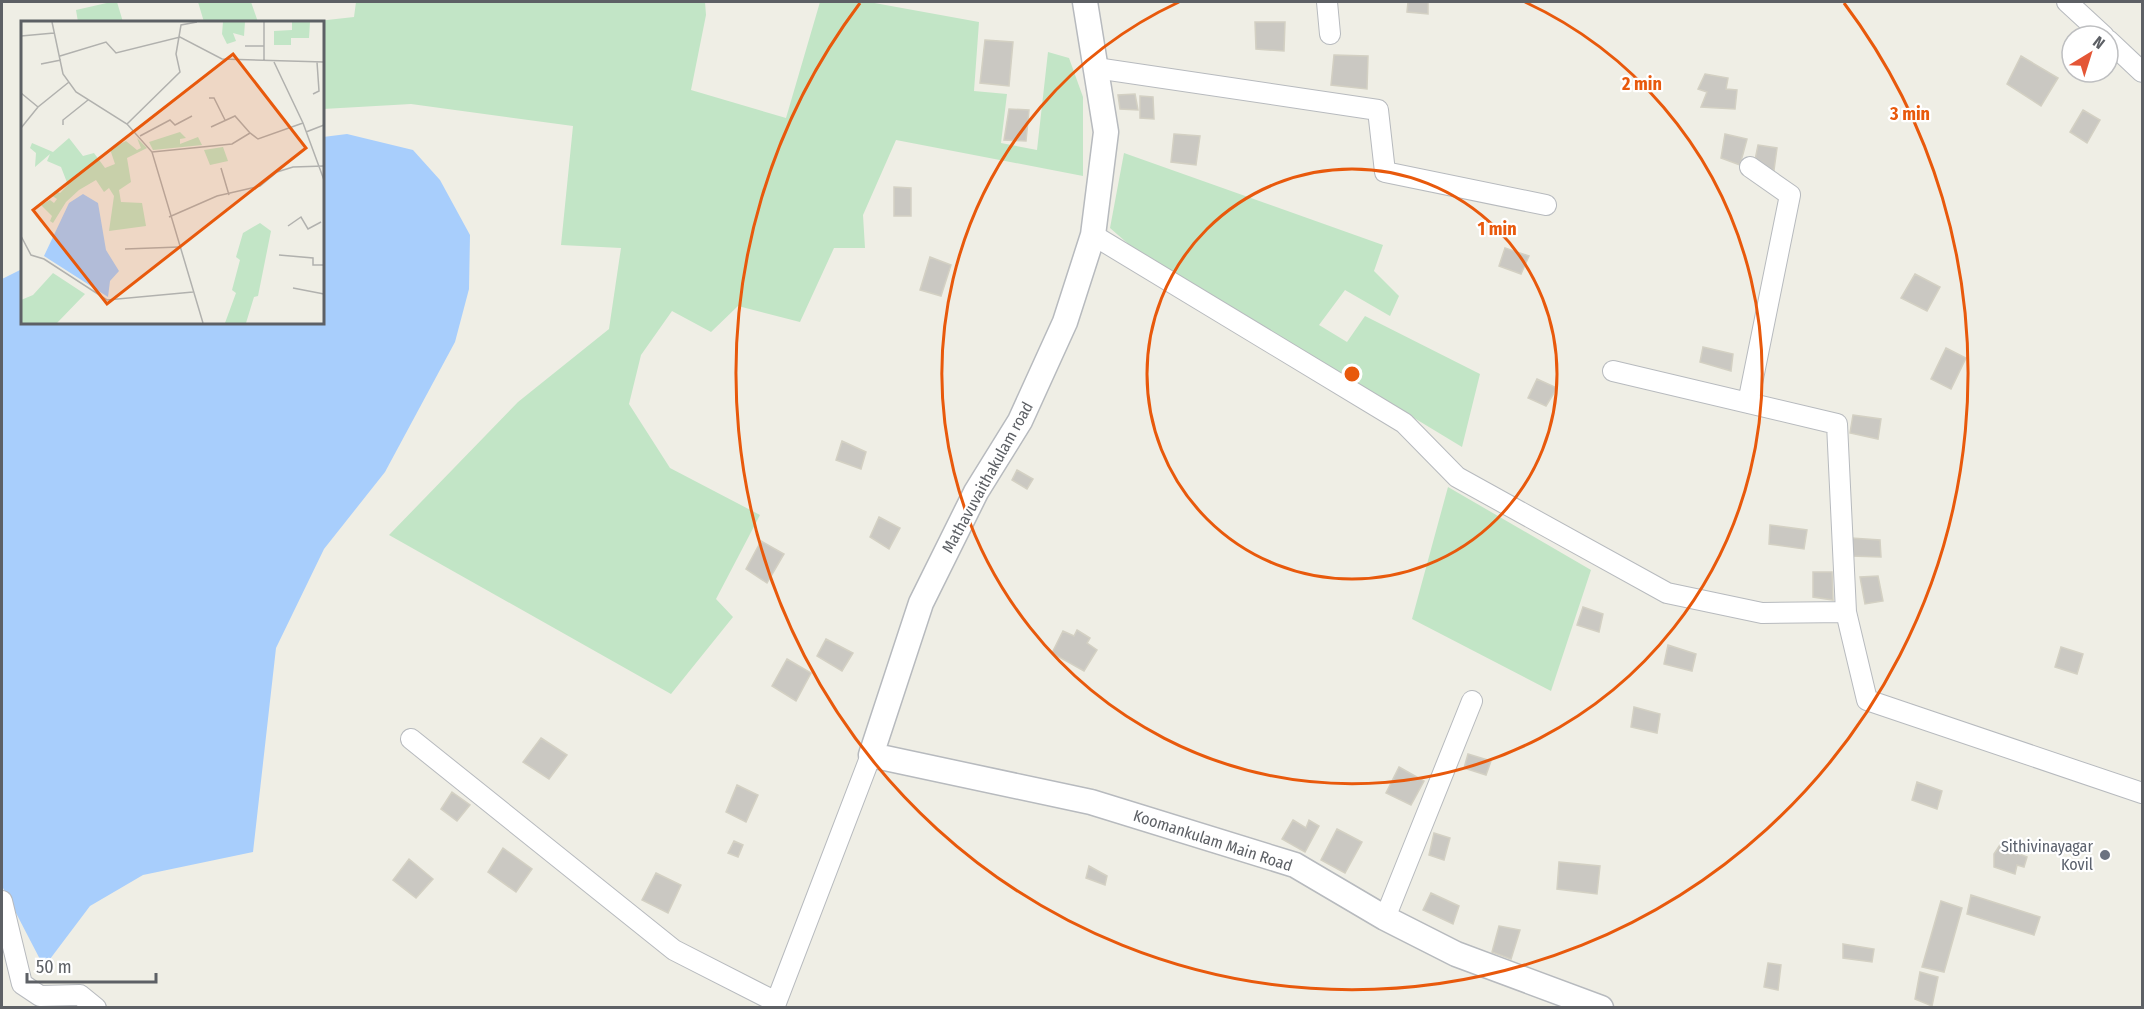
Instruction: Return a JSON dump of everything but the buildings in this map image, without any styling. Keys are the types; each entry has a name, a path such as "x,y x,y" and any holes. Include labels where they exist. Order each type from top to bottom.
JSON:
{"street":[{"name":"Mathavuvaithakulam road","path":"775,1005 871,755 921,603 976,492 1020,421 1065,322 1093,235 1106,132 1085,2"},
{"path":"1327,2 1330,34"},
{"path":"2067,2 2091,24"},
{"path":"2120,51 2142,72"},
{"path":"1096,68 1378,110 1385,172 1546,205"},
{"path":"1748,403 1790,195 1750,167"},
{"path":"1093,235 1404,423 1456,477 1667,593 1762,613 1846,612"},
{"path":"1613,371 1837,424 1846,612 1867,700 2142,793"},
{"path":"1385,918 1472,701"},
{"path":"411,739 674,950 775,1005"},
{"name":"Koomankulam Main Road","path":"871,755 1091,802 1295,865 1385,918 1456,954 1601,1008"},
{"path":"2,901 22,984 40,996 80,995 96,1008"}],"green space":[{"path":"117,2 123,21 78,21 76,10"},
{"path":"198,2 251,2 258,21 204,21"},
{"path":"356,2 705,2 706,15 691,90 786,118 820,2 869,2 979,22 974,91 1007,94 1001,143 1037,150 1048,52 1069,58 1083,97 1083,176 896,140 863,215 865,248 834,248 800,322 738,306 711,332 672,311 641,355 629,404 670,468 760,515 716,599 733,617 671,694 389,535 518,402 609,329 621,248 561,245 573,126 411,104 324,109 324,21 318,21 354,17"},
{"path":"1124,153 1383,245 1374,271 1399,296 1390,316 1345,290 1319,325 1347,342 1365,316 1480,374 1462,447 1133,248 1110,228"},
{"path":"1448,487 1591,570 1551,691 1412,619"}],"water":[{"path":"347,134 413,150 440,180 470,235 469,289 455,342 385,472 324,549 276,648 253,852 143,875 90,906 44,967 2,886 2,279 21,270 21,324 324,324 324,137"}],"place":[{"name":"Sithivinayagar Kovil","path":"2105,855"}]}
